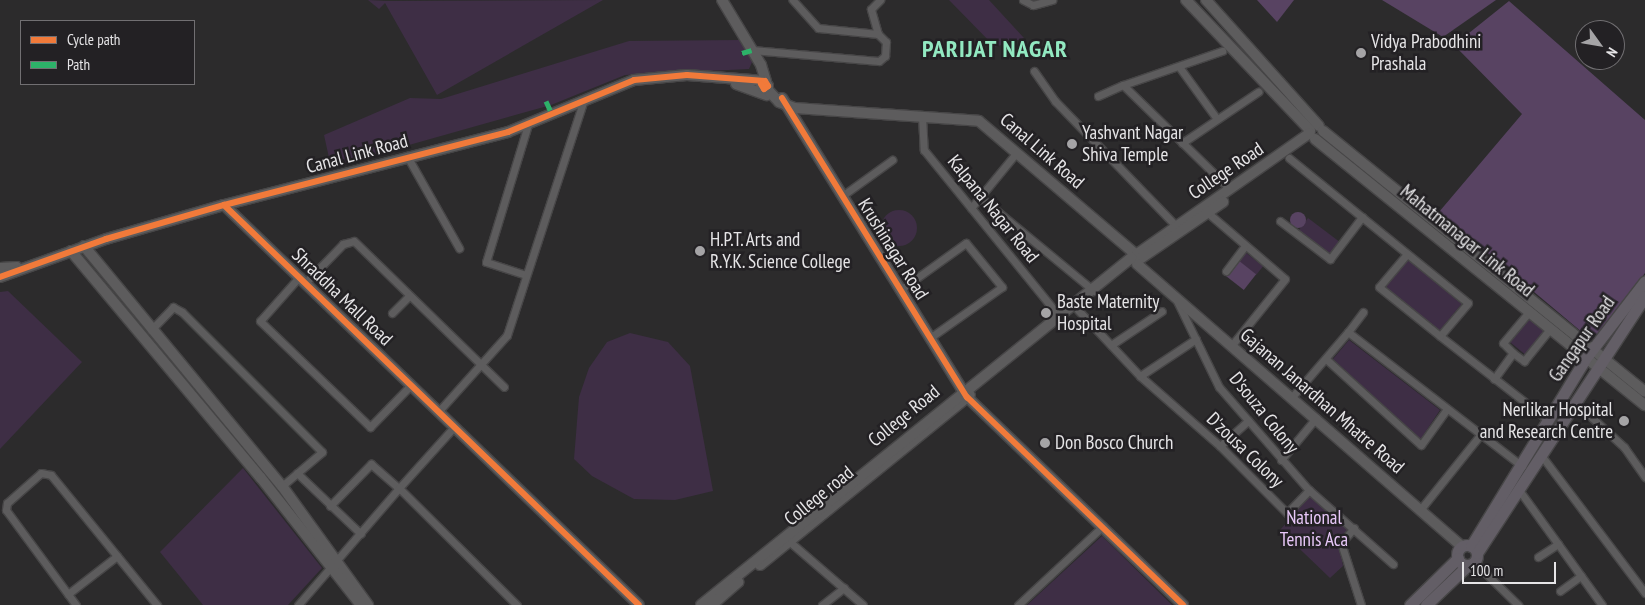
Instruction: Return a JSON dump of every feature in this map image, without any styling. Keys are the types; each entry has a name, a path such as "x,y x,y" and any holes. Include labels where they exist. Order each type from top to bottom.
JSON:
{"main road":[{"name":"Gangapur Road","path":"1470,555 1585,359 1645,281"},
{"name":"Gangapur Road","path":"1426,605 1470,555 1519,490 1645,296"},
{"path":"1410,605 1458,558 1470,555"}],"street":[{"path":"722,0 752,50 764,85 781,101"},
{"path":"793,0 818,28 878,34"},
{"path":"752,50 879,60 886,42 878,34 871,9 880,0"},
{"path":"1023,0 1033,5 1052,0"},
{"path":"1186,0 1315,133"},
{"path":"1198,11 1210,1 1315,133"},
{"path":"1098,96 1123,85 1180,68 1222,51"},
{"path":"738,83 752,76 758,63"},
{"path":"1180,68 1217,119"},
{"path":"1034,72 1062,108 1176,226"},
{"name":"Canal Link Road","path":"0,277 21,267 84,246 224,205 528,125 584,99 651,76 722,79 738,83 781,101 812,108 979,121 1119,240 1136,259"},
{"name":"Canal Link Road","path":"738,83 764,85"},
{"path":"1123,85 1230,189"},
{"path":"1182,143 1258,92"},
{"path":"438,412 507,335 584,99"},
{"name":"Krushinagar Road","path":"781,101 794,116 965,394 1184,605"},
{"name":"Kalpana Nagar Road","path":"922,116 924,150 1059,316"},
{"path":"526,275 486,262 528,125"},
{"name":"College road","path":"712,605 790,542 965,394 1078,310 1136,259 1289,158 1315,133"},
{"name":"College Road","path":"701,605 965,394 1059,316 1136,259 1176,226 1315,133"},
{"name":"Mahatmanagar Link Road","path":"1315,133 1528,313 1645,406"},
{"name":"Mahatmanagar Link Road","path":"1315,133 1594,348 1645,392"},
{"path":"971,208 1017,152"},
{"path":"407,156 459,248"},
{"path":"1289,158 1468,303 1440,336"},
{"path":"842,196 892,160"},
{"path":"980,197 1094,291"},
{"name":"Shraddha Mall Road","path":"224,205 303,279 453,428"},
{"path":"1208,213 1244,248 1285,279 1232,346"},
{"path":"1280,220 1330,259 1362,218"},
{"path":"411,385 370,427 260,321 303,279 343,244 354,241 504,387"},
{"path":"900,290 966,243 1002,287 931,337"},
{"path":"84,246 150,330 282,486 361,605"},
{"path":"1226,271 1244,248"},
{"path":"70,251 368,605"},
{"path":"1407,254 1379,287 1548,421"},
{"name":"Gajanan Janardhan Mhatre Road","path":"1136,259 1176,298 1292,397 1470,555"},
{"name":"Canal Link Road","path":"0,268 21,267"},
{"path":"392,313 409,296"},
{"name":"D'souza Colony","path":"1176,298 1219,386 1281,460 1309,490"},
{"path":"150,330 173,307 182,312 322,452 282,486"},
{"name":"D'zousa Colony","path":"1078,310 1140,376 1220,446 1287,513 1309,490 1393,564"},
{"path":"1111,345 1162,311"},
{"path":"1292,397 1326,359 1363,312"},
{"path":"1528,313 1502,343 1514,353 1524,361 1549,330"},
{"path":"1348,332 1522,466"},
{"path":"1140,376 1196,339"},
{"path":"1494,379 1514,353"},
{"path":"1326,359 1421,445 1447,409"},
{"path":"1575,402 1624,447 1645,477"},
{"path":"1281,460 1316,418"},
{"path":"1220,446 1248,421"},
{"path":"298,605 453,428 639,605"},
{"path":"1420,510 1480,435"},
{"path":"1541,456 1645,593"},
{"path":"330,506 371,464 399,488 517,605"},
{"path":"76,605 6,510 7,503 41,472 51,475 158,605"},
{"path":"297,473 361,534"},
{"path":"1519,490 1602,605"},
{"path":"1018,605 1103,526"},
{"path":"1354,528 1341,543 1361,605"},
{"path":"790,542 863,605"},
{"path":"1538,558 1558,544"},
{"path":"1470,555 1518,605"},
{"path":"68,594 117,556"},
{"path":"1560,591 1581,576"},
{"path":"822,605 844,588"}],"green space":[{"path":"368,0 603,0 437,95 385,3 379,9"},
{"path":"949,0 989,0 1024,38 995,47"},
{"path":"740,40 753,60 749,69 625,75 551,105 331,167 324,135 410,98 441,99 629,41"},
{"path":"899,210 906,211 912,215 916,221 916,235 912,241 906,245 899,246 892,245 886,241 882,235 881,228 882,221 886,215 892,211"},
{"path":"1308,218 1339,241 1330,254 1298,231"},
{"path":"1245,252 1263,266 1256,275 1238,261"},
{"path":"1408,259 1462,304 1438,332 1385,287"},
{"path":"8,291 82,362 0,449 0,292"},
{"path":"1529,319 1544,331 1525,354 1510,342"},
{"path":"630,333 668,342 690,366 713,491 675,500 634,499 592,476 574,459 579,397 589,368 607,342"},
{"path":"1349,340 1440,410 1420,440 1333,359"},
{"path":"243,468 322,568 288,605 203,605 160,552"},
{"name":"National Tennis Aca","path":"1312,494 1352,528 1339,542 1343,566 1330,578 1280,530"},
{"path":"1102,536 1172,605 1027,605"}],"shaded area":[{"path":"1257,0 1294,0 1277,22"},
{"path":"1382,0 1496,0 1443,37"},
{"path":"1509,1 1575,59 1575,70 1588,70 1645,120 1645,273 1599,334 1583,333 1439,212 1522,114 1454,45"},
{"path":"1298,212 1306,220 1298,228 1290,220"},
{"path":"1238,260 1256,274 1244,290 1226,276"}],"marked path":[{"path":"742,53 752,50"},
{"path":"546,101 552,114"}],"cycle path":[{"path":"0,277 106,239 224,205 508,132 634,80 687,75 765,81 768,86 764,89 761,84"},
{"path":"782,98 967,397 1183,605"},
{"path":"224,205 639,605"}],"place":[{"name":"Vidya Prabodhini Prashala","path":"1361,53"},
{"name":"Yashvant Nagar Shiva Temple","path":"1072,144"},
{"name":"H.P.T. Arts and R.Y.K. Science College","path":"700,251"},
{"name":"Baste Maternity Hospital","path":"1046,313"},
{"name":"Nerlikar Hospital and Research Centre","path":"1624,421"},
{"name":"Don Bosco Church","path":"1045,443"}],"district":[{"name":"PARIJAT NAGAR","path":"995,49"}]}
